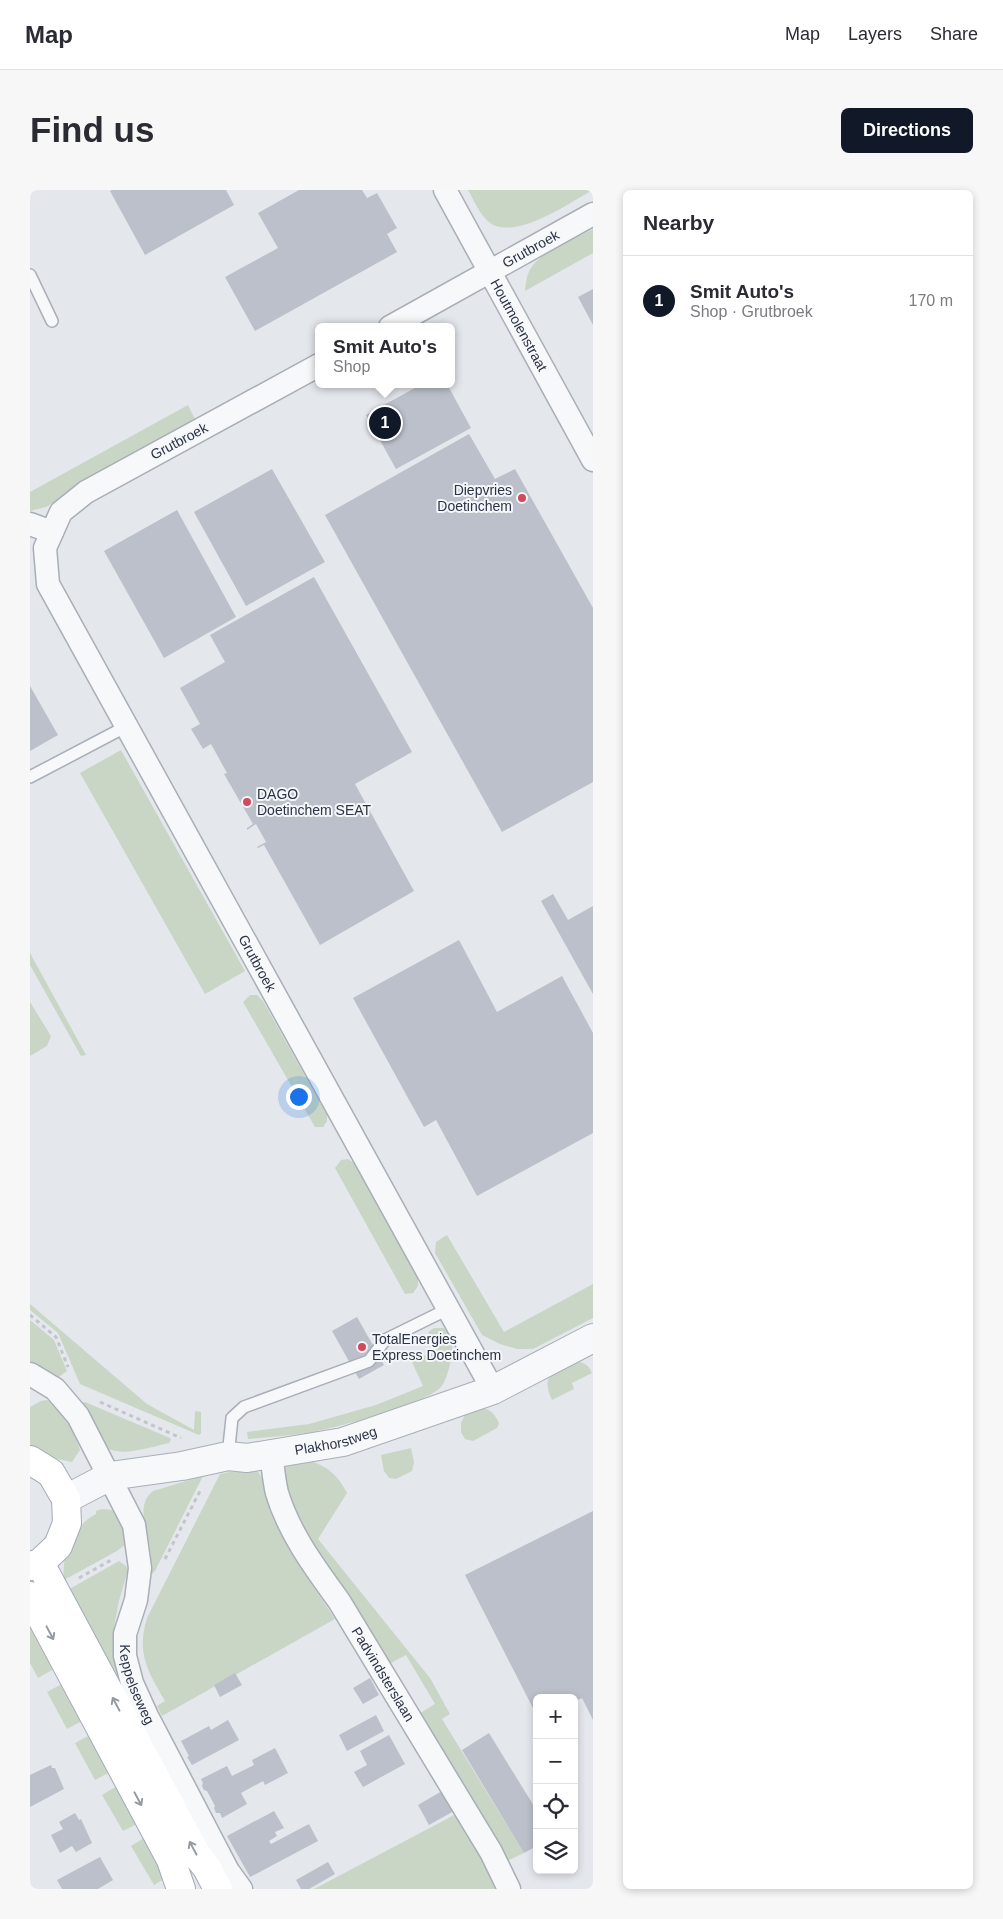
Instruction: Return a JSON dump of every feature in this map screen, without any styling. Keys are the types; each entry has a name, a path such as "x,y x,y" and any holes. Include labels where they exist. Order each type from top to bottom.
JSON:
{"main road":[{"path":"30,1460 51,1473 66,1499 67,1523 58,1546 35,1564"},
{"name":"Keppelseweg","path":"35,1564 43,1594 171,1860 181,1889"},
{"name":"Keppelseweg","path":"43,1594 218,1889"}],"street":[{"name":"Houtmolenstraat","path":"445,190 593,460"},
{"name":"Grutbroek","path":"397,323 593,214"},
{"name":"Grutbroek","path":"315,367 86,492 61,512 45,548 48,584 493,1390"},
{"path":"30,524 52,532"},
{"name":"Plakhorstweg","path":"66,1499 110,1476 182,1466 228,1456 248,1458 343,1442 493,1390 593,1338"},
{"name":"Keppelseweg","path":"30,1374 55,1390 78,1416 134,1525 140,1568 136,1600 124,1634 125,1656 132,1683 147,1716 228,1870 240,1889"},
{"name":"Padvindsterslaan","path":"271,1454 277,1492 290,1525 312,1565 339,1601 490,1852 509,1889"}],"lane":[{"path":"30,275 52,321"},
{"path":"30,777 127,726"},
{"path":"228,1456 232,1418 244,1407 369,1361 385,1340 448,1309"}],"path":[{"path":"30,1315 56,1337 69,1369"},
{"path":"95,1400 184,1439"},
{"path":"164,1562 208,1475 228,1456"},
{"path":"43,1594 138,1546"}],"green space":[{"path":"468,190 593,190 533,222 507,228 491,224 479,211"},
{"path":"593,229 593,253 525,291 529,271 538,260 552,250"},
{"path":"188,405 196,421 46,507 30,511 30,492"},
{"path":"121,750 245,971 205,994 80,773"},
{"path":"30,953 86,1055 81,1056 30,965"},
{"path":"250,995 257,995 263,1001 327,1115 327,1121 323,1127 315,1127 243,1002"},
{"path":"30,1002 51,1036 47,1046 30,1056"},
{"path":"348,1159 356,1164 418,1278 418,1286 413,1293 405,1294 335,1168 341,1160"},
{"path":"447,1235 504,1332 593,1284 593,1318 533,1349 517,1349 500,1344 482,1335 435,1253 436,1242"},
{"path":"30,1304 147,1404 194,1430 195,1411 201,1412 201,1433 199,1435 80,1384 58,1333 30,1310"},
{"path":"30,1320 54,1340 67,1371 56,1379 30,1363"},
{"path":"434,1328 444,1328 447,1331 452,1343 452,1356 444,1382 440,1388 431,1394 397,1408 335,1427 299,1434 248,1439 247,1432 309,1424 376,1405 423,1386 412,1362 438,1349 428,1332"},
{"path":"572,1361 589,1367 592,1373 572,1383 574,1389 552,1400 548,1385 550,1376 558,1368"},
{"path":"47,1400 58,1408 63,1415 78,1444 80,1450 72,1462 47,1457 30,1450 30,1407"},
{"path":"85,1402 171,1440 169,1443 127,1452 111,1450 102,1443 96,1433 82,1405"},
{"path":"479,1407 489,1410 493,1414 499,1423 497,1428 473,1441 465,1439 461,1432 461,1423 466,1413"},
{"path":"411,1448 414,1462 412,1471 396,1479 389,1478 384,1471 381,1455"},
{"path":"308,1460 321,1465 331,1472 340,1481 347,1493 318,1539 430,1678 450,1714 442,1719 524,1853 505,1862 417,1715 435,1704 406,1655 385,1666 289,1506 284,1477 286,1465"},
{"path":"252,1467 261,1476 272,1514 285,1542 335,1619 162,1716 157,1706 165,1701 153,1680 143,1652 147,1618 220,1474"},
{"path":"203,1476 155,1571 152,1574 150,1573 151,1554 143,1512 147,1497 153,1491"},
{"path":"102,1509 112,1510 123,1520 126,1544 117,1551 64,1580 64,1560 70,1542 81,1526 96,1514 96,1511"},
{"path":"119,1561 128,1570 114,1627 114,1647 139,1720 66,1591"},
{"path":"30,1620 54,1669 38,1678 30,1663"},
{"path":"62,1684 82,1721 67,1729 47,1692"},
{"path":"90,1735 110,1772 95,1780 75,1743"},
{"path":"117,1786 137,1824 123,1831 102,1795"},
{"path":"458,1813 502,1889 314,1889"},
{"path":"144,1838 150,1839 164,1879 154,1885 131,1846"}],"building":[{"path":"226,190 234,205 145,255 110,191"},
{"path":"299,190 362,190 367,198 377,193 397,228 387,234 397,252 255,331 225,277 278,248 258,213"},
{"path":"593,289 593,325 578,297"},
{"path":"415,388 449,388 471,428 396,469 366,415"},
{"path":"469,434 495,479 515,469 593,608 593,782 502,832 325,515"},
{"path":"272,469 325,562 246,606 194,512"},
{"path":"177,510 236,617 164,658 104,551"},
{"path":"314,577 412,752 355,784 414,891 320,945 264,845 257,847 266,842 256,824 247,830 253,824 224,774 227,773 211,744 203,749 191,729 200,724 180,688 225,662 210,635"},
{"path":"30,686 58,735 30,751"},
{"path":"553,894 568,920 593,906 593,994 541,901"},
{"path":"459,940 497,1012 562,976 593,1033 593,1133 477,1196 436,1120 424,1127 353,998"},
{"path":"357,1317 384,1365 359,1379 332,1331"},
{"path":"593,1511 593,1720 582,1698 578,1700 578,1694 533,1694 533,1708 465,1575"},
{"path":"235,1673 242,1685 220,1697 214,1685"},
{"path":"370,1678 379,1695 363,1704 353,1688"},
{"path":"376,1715 384,1731 347,1751 339,1735"},
{"path":"228,1720 239,1740 192,1765 181,1741 209,1726 211,1730"},
{"path":"489,1733 533,1804 533,1848 524,1853 462,1750"},
{"path":"389,1735 405,1764 363,1787 354,1772 367,1765 360,1751"},
{"path":"275,1748 288,1773 265,1785 263,1781 241,1793 247,1804 222,1818 220,1813 216,1813 215,1806 202,1786 201,1779 227,1766 232,1776 254,1765 252,1760"},
{"path":"51,1765 52,1768 55,1768 64,1789 30,1807 30,1775"},
{"path":"442,1791 454,1811 429,1825 418,1805"},
{"path":"274,1811 284,1828 275,1832 277,1836 269,1841 271,1844 309,1824 318,1841 250,1877 227,1836"},
{"path":"75,1813 79,1820 81,1819 92,1843 76,1852 72,1846 60,1853 51,1835 63,1829 59,1822"},
{"path":"100,1857 113,1880 98,1889 62,1889 57,1880"},
{"path":"328,1862 335,1874 309,1889 301,1889 296,1880"}],"place":[{"name":"Smit Auto's","path":"385,423"},
{"name":"Diepvries Doetinchem","path":"522,498"},
{"name":"DAGO Doetinchem SEAT","path":"247,802"},
{"name":"TotalEnergies Express Doetinchem","path":"362,1347"}]}
